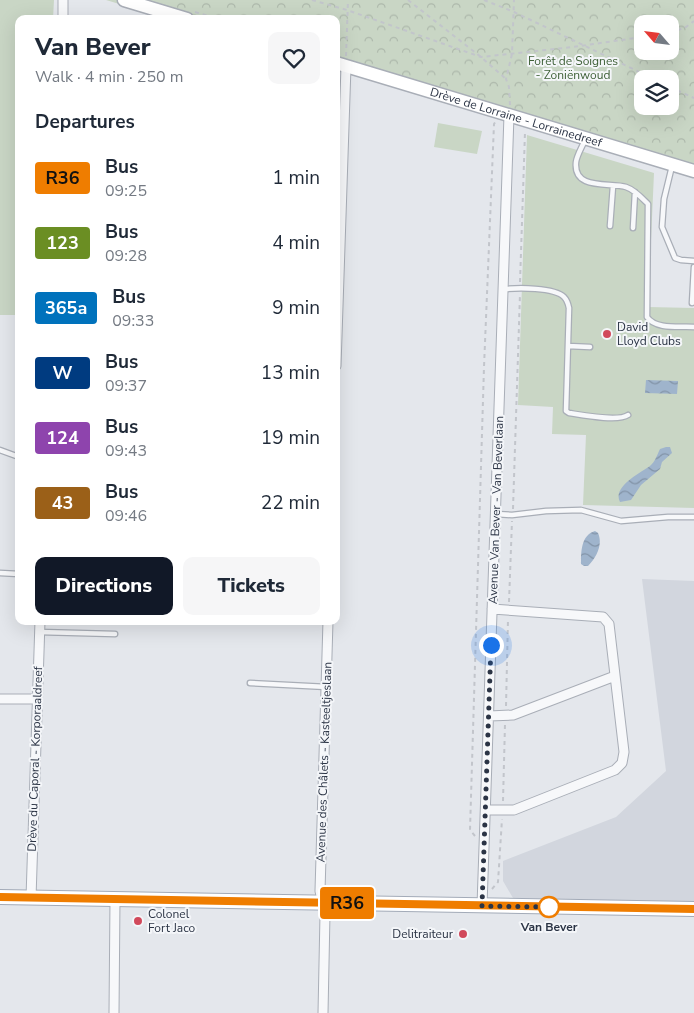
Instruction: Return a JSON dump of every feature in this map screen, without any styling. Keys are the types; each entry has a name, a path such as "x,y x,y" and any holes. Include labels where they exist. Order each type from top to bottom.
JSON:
{"main road":[{"path":"124,0 174,15"},
{"name":"Drève de Lorraine - Lorrainedreef","path":"341,65 694,171"},
{"path":"0,897 323,902 482,902 694,909"}],"street":[{"path":"63,0 63,15"},
{"path":"340,125 341,65"},
{"name":"Avenue Van Bever - Van Beverlaan","path":"482,902 487,810 509,115"},
{"path":"487,810 514,810 615,770 622,763 624,752 609,624 603,618 492,609"},
{"name":"Drève du Caporal - Korporaaldreef","path":"31,898 40,625"},
{"name":"Avenue des Châlets - Kasteeltjeslaan","path":"323,1013 325,914 320,891 328,625"},
{"path":"489,716 513,715 615,676"},
{"path":"0,699 36,699"},
{"path":"114,1013 115,899"}],"lane":[{"path":"586,138 576,163 578,173 584,181 593,184 625,187 635,192 648,204 647,317 651,323 658,326 694,327"},
{"path":"672,165 664,199 662,227 676,258 694,261"},
{"path":"610,226 613,186"},
{"path":"632,228 635,192"},
{"path":"692,303 694,267"},
{"path":"504,289 520,288 556,292 563,295 567,301 569,308 566,411 569,413 624,418 628,415"},
{"path":"568,346 590,347"},
{"path":"0,450 15,456"},
{"path":"496,514 512,515 546,511 581,510 621,521 694,517"},
{"path":"0,573 15,574"},
{"path":"39,632 114,634"},
{"path":"250,683 327,687"}],"path":[{"path":"312,0 348,10 481,57 634,38"},
{"path":"341,65 348,0"},
{"path":"408,0 506,79"},
{"path":"484,0 514,12 635,70"},
{"path":"509,115 510,99 506,79 512,54 514,0"},
{"path":"679,30 694,21"},
{"path":"679,91 694,98"},
{"path":"470,830 484,366 494,124"},
{"path":"482,902 498,882 503,811 525,132"}],"shaded area":[{"path":"642,579 694,581 694,902 513,898 503,881 503,861 616,817 666,771"}],"green space":[{"path":"0,0 54,0 53,15 15,15 15,315 0,315"},
{"name":"Forêt de Soignes - Zoniënwoud","path":"106,0 694,0 694,175 340,69 340,15 156,15"},
{"path":"438,123 482,131 477,154 434,147"},
{"name":"David Lloyd Clubs","path":"527,135 654,173 648,307 694,308 694,508 583,505 586,435 552,434 553,407 518,405"}],"water":[{"path":"646,380 678,381 677,394 645,393"},
{"path":"670,447 672,453 662,462 660,469 641,485 631,500 620,502 619,496 623,486 650,466 660,449"},
{"path":"595,531 598,533 600,542 598,550 588,566 584,566 581,564 581,554 584,540 590,533"}],"bus line":[{"name":"R36","path":"0,897 694,909"}],"place":[{"name":"David Lloyd Clubs","path":"607,334"},
{"name":"Van Bever","path":"549,907"},
{"name":"Colonel Fort Jaco","path":"138,921"},
{"name":"Delitraiteur","path":"463,934"}],"route":[{"path":"491,645 487,810 482,906 549,907"}]}
